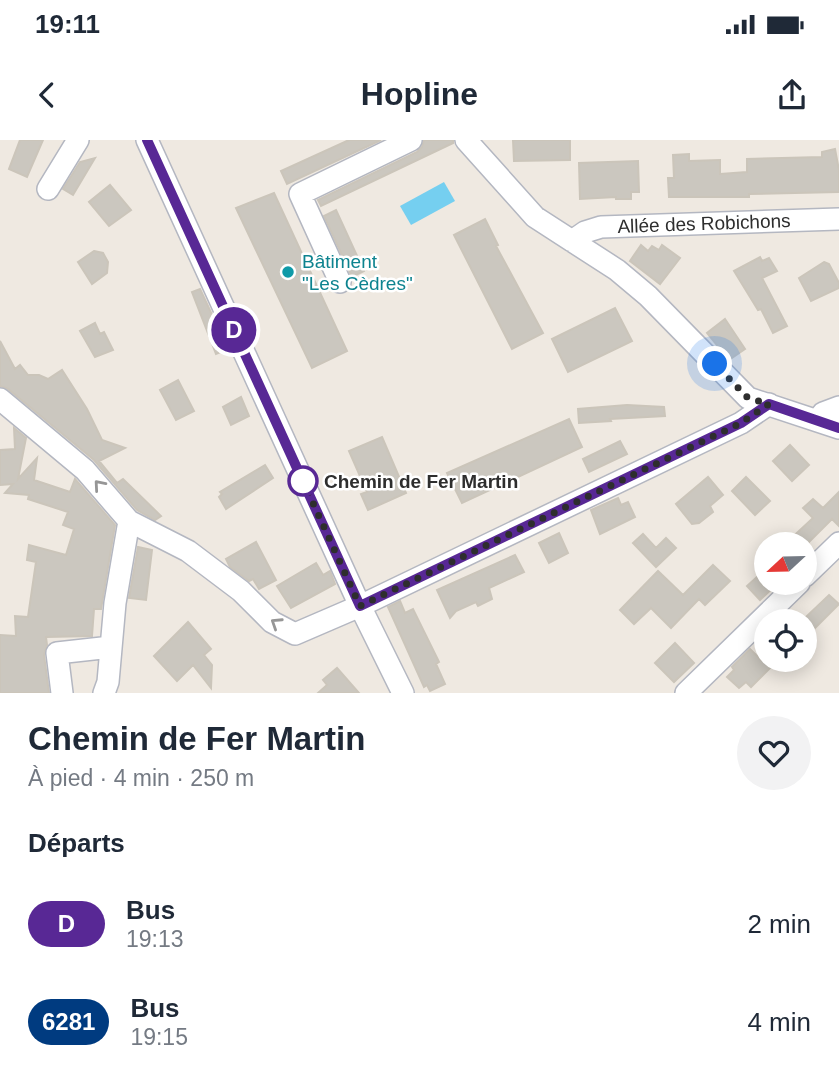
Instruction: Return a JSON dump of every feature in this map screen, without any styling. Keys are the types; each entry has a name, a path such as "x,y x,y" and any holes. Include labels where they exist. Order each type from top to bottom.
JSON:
{"street":[{"path":"48,189 78,140"},
{"path":"147,140 360,606 403,693"},
{"path":"340,282 300,194 411,140"},
{"path":"466,140 535,217 617,270 648,296 748,398 839,428"},
{"name":"Allée des Robichons","path":"572,241 585,232 601,227 839,219"},
{"path":"7,404 85,470 129,521 188,551 241,591 272,622 295,634 360,606 741,423 769,404"},
{"path":"819,420 823,414 839,407"},
{"path":"104,693 108,682 115,603 129,521"},
{"path":"817,564 839,543"},
{"path":"686,693 787,595"},
{"path":"62,693 57,653 111,647"}],"water":[{"path":"444,182 455,201 411,225 400,206"}],"building":[{"path":"20,140 43,140 27,177 9,169"},
{"path":"349,140 381,140 287,184 281,171"},
{"path":"424,140 453,140 453,143 321,206 318,200 417,152"},
{"path":"513,140 570,140 570,160 514,161"},
{"path":"835,149 839,192 749,194 749,197 669,197 668,178 674,178 673,155 689,154 689,161 720,160 720,174 747,172 747,159 822,157 822,152"},
{"path":"95,158 73,195 63,189 80,162"},
{"path":"638,161 639,192 631,192 631,199 580,199 579,163"},
{"path":"110,185 131,210 109,226 89,202"},
{"name":"Bâtiment \"Les Cèdres\"","path":"274,193 347,351 312,368 236,208"},
{"path":"336,210 364,271 352,277 324,216"},
{"path":"485,219 498,245 496,246 543,333 512,349 454,235"},
{"path":"641,245 648,251 652,246 659,250 662,245 680,258 660,284 630,261"},
{"path":"94,251 103,253 108,262 107,273 92,284 78,262"},
{"path":"760,257 762,261 769,258 777,271 762,278 787,326 773,333 761,309 758,310 734,271"},
{"path":"824,262 829,264 839,288 811,301 799,278"},
{"path":"200,289 228,349 216,354 192,292"},
{"path":"615,308 632,341 568,372 552,339"},
{"path":"725,319 745,349 729,360 707,333"},
{"path":"95,323 100,334 104,332 113,350 95,357 80,331"},
{"path":"0,341 15,369 20,365 28,375 39,375 48,379 62,370 87,409 102,440 125,448 99,461 117,483 123,479 161,516 155,520 137,510 94,460 8,389 0,386"},
{"path":"178,380 194,411 176,420 160,390"},
{"path":"241,397 249,416 231,425 223,407"},
{"path":"627,405 664,407 665,416 579,423 578,409"},
{"path":"569,419 582,447 462,503 447,473"},
{"path":"14,428 26,438 18,479 37,458 34,480 70,492 75,479 115,525 101,609 94,609 92,636 46,637 44,655 49,693 0,693 0,635 16,636 15,616 28,617 36,562 27,560 29,545 66,555 74,529 63,525 68,512 28,499 29,495 5,493 13,484 0,485 0,450 15,449"},
{"path":"382,437 406,493 368,510 361,494 367,492 349,451"},
{"path":"620,441 627,454 589,472 583,459"},
{"path":"790,445 809,465 792,481 773,461"},
{"path":"265,465 273,478 226,509 219,497 222,494 220,492"},
{"path":"708,477 723,495 710,506 713,512 699,523 692,524 676,504"},
{"path":"746,477 770,501 755,515 732,491"},
{"path":"839,492 839,526 832,519 817,534 798,532 813,518 803,508 813,499 823,508"},
{"path":"618,498 621,505 628,502 635,517 600,534 591,510"},
{"path":"559,533 568,553 549,563 539,543"},
{"path":"643,534 656,548 666,538 676,548 656,567 633,543"},
{"path":"256,542 276,580 259,589 253,579 249,581 230,567 226,559"},
{"path":"138,547 152,550 146,600 129,598"},
{"path":"515,555 524,572 489,588 492,599 478,606 476,602 456,611 450,618 437,590"},
{"path":"316,563 323,575 330,571 335,584 291,608 277,586"},
{"path":"713,565 730,581 705,605 699,599 671,628 651,608 634,624 620,610 658,571 683,595"},
{"path":"754,580 754,594 747,586"},
{"path":"829,595 839,604 817,626 817,609 814,609"},
{"path":"400,601 405,613 413,609 439,662 436,664 445,684 430,691 427,685 424,687 388,607"},
{"path":"188,622 211,649 204,655 212,665 211,688 193,665 177,681 154,656"},
{"path":"675,643 694,663 674,682 655,663"},
{"path":"750,649 754,653 754,672 766,672 751,687 746,682 739,688 727,677 734,670 732,667"},
{"path":"337,668 359,693 318,693 327,685 323,680"}],"bus line":[{"name":"D","path":"147,140 360,606 746,421 769,404 839,428"}],"place":[{"name":"Bâtiment \"Les Cèdres\"","path":"288,272"},
{"name":"Chemin de Fer Martin","path":"303,481"}],"route":[{"path":"303,481 360,606 746,421 769,404 748,398 715,364"}]}
